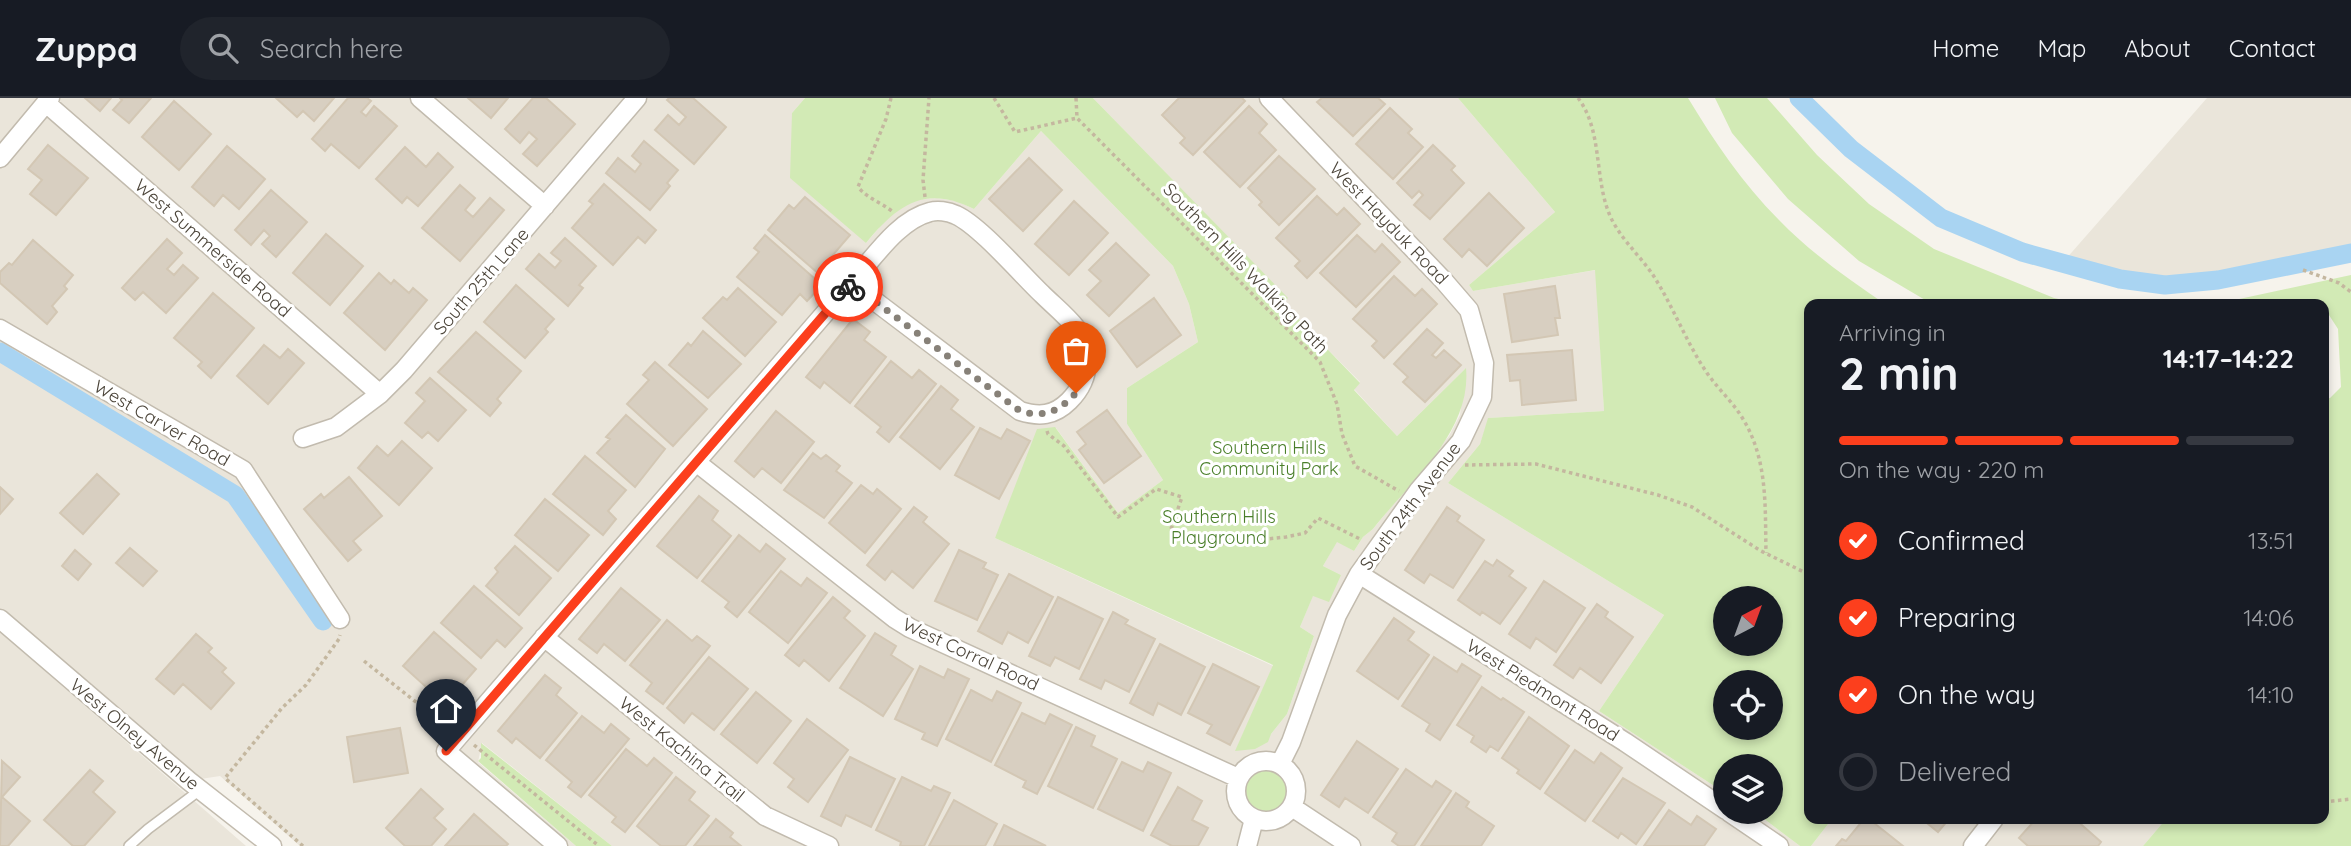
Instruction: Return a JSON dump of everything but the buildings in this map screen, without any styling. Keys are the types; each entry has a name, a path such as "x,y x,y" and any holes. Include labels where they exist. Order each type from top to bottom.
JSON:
{"street":[{"path":"420,98 545,206"},
{"name":"South 25th Lane","path":"303,438 336,427 380,394 404,370 637,98"},
{"name":"West Hayduk Road","path":"1269,98 1469,310 1484,363"},
{"path":"0,158 48,100"},
{"name":"West Summerside Road","path":"48,100 380,394"},
{"path":"558,846 446,751 851,283 905,223 929,207 955,214 965,221 1076,328 1086,352 1087,368 1084,380 1076,393 1054,412 1044,415 1020,411 851,283"},
{"name":"West Carver Road","path":"0,330 243,470 340,619"},
{"name":"South 24th Avenue","path":"1280,764 1291,742 1337,615 1359,574 1419,490 1461,441 1482,397 1484,363"},
{"name":"West Corral Road","path":"696,462 910,628 1238,778"},
{"name":"West Piedmont Road","path":"1359,574 1625,742 1713,802"},
{"name":"West Olney Avenue","path":"0,619 200,790 272,846"},
{"name":"West Kachina Trail","path":"544,637 765,816 829,846"},
{"path":"1266,761 1280,764 1293,777 1296,788 1292,807 1281,818 1269,822 1254,819 1241,808 1236,798 1238,778 1254,763 1266,761"},
{"path":"1292,807 1350,846"},
{"path":"1247,846 1254,819"},
{"name":"West Piedmont Road","path":"1746,824 1779,846"},
{"path":"1973,846 1990,824"}],"lane":[{"path":"129,846 200,790"}],"path":[{"path":"891,98 886,119 858,187 867,198 879,201 897,215"},
{"path":"929,98 923,180 929,207"},
{"path":"994,98 1015,132 1077,118 1076,98"},
{"path":"1578,98 1591,124 1611,218 1623,238 1653,275 1707,373 1744,419 1758,453 1764,480 1766,553"},
{"name":"Southern Hills Walking Path","path":"1077,118 1320,362 1334,394 1342,434 1355,466 1405,494"},
{"path":"2303,270 2339,284 2351,292"},
{"path":"1044,415 1048,435 1064,446 1118,517 1156,489 1182,497 1171,529 1219,544 1305,533 1318,518 1378,548"},
{"path":"1440,465 1536,464 1614,482 1692,507 1766,553 1804,572"},
{"path":"303,846 225,778 282,708 306,685 340,639"},
{"path":"364,661 599,846"},
{"path":"2329,801 2351,799"}],"shaded area":[{"path":"0,98 805,98 792,113 866,243 891,214 903,205 920,199 957,201 974,209 1041,131 1173,266 1189,304 1198,342 1127,388 1127,424 1163,480 1118,513 1056,428 995,538 1273,666 1236,750 1271,734 1287,714 1314,636 1300,627 1313,595 1341,575 1323,566 1337,541 1354,551 1449,436 1460,415 1465,369 1397,436 1354,389 1360,382 1282,303 1287,298 1093,98 1458,98 1555,212 1469,285 1473,291 1596,270 1604,411 1489,418 1480,444 1448,483 1664,615 1599,711 1713,785 1713,824 1771,824 1800,846 612,846 482,743 478,762 576,846 300,846 220,776 194,780 0,617"},
{"path":"2207,98 2351,98 2351,247 2225,274 2135,277 2065,260"},
{"path":"0,632 246,846 0,846"},
{"path":"1828,824 2162,824 2143,846 1811,846"}],"green space":[{"name":"Southern Hills Community Park","path":"805,98 1093,98 1288,298 1283,303 1360,383 1354,390 1397,436 1466,368 1465,391 1459,414 1435,455 1373,529 1363,537 1354,551 1337,542 1323,566 1341,575 1329,602 1313,596 1300,627 1314,636 1287,714 1268,742 1255,749 1235,751 1273,665 995,538 1037,429 1055,427 1118,513 1163,480 1127,424 1127,388 1198,342 1189,304 1173,266 1041,131 974,209 941,198 913,202 889,218 866,243 790,178 792,113"},
{"path":"1458,98 1688,98 1730,162 1779,220 1830,265 1878,299 1804,299 1804,824 1828,824 1811,846 1800,846 1771,824 1783,824 1783,754 1713,754 1713,785 1599,711 1664,615 1448,483 1480,444 1488,418 1604,411 1595,270 1473,291 1469,285 1555,212"},
{"path":"1715,98 1767,98 1817,155 1869,204 1934,249 2059,299 1924,299 1859,261 1788,199 1732,133"},
{"path":"2351,275 2351,846 2143,846 2162,824 2329,824 2329,398 2341,387 2338,329 2329,315 2329,299 2239,299"},
{"path":"481,743 612,846 576,846 478,761 481,758"},
{"path":"1260,761 1272,761 1291,774 1296,791 1294,803 1283,816 1272,821 1260,821 1241,808 1236,797 1236,785 1249,766"}],"waterway":[{"path":"1799,98 1851,149 1941,218 2022,252 2120,279 2165,285 2218,280 2351,253"},
{"path":"0,352 235,495 323,621"}],"way so far":[{"path":"848,287 851,283 1020,411 1033,415 1054,412 1076,393"}],"route":[{"path":"446,751 848,287"}],"park label":[{"name":"Southern Hills Playground","path":"1219,526"}]}
